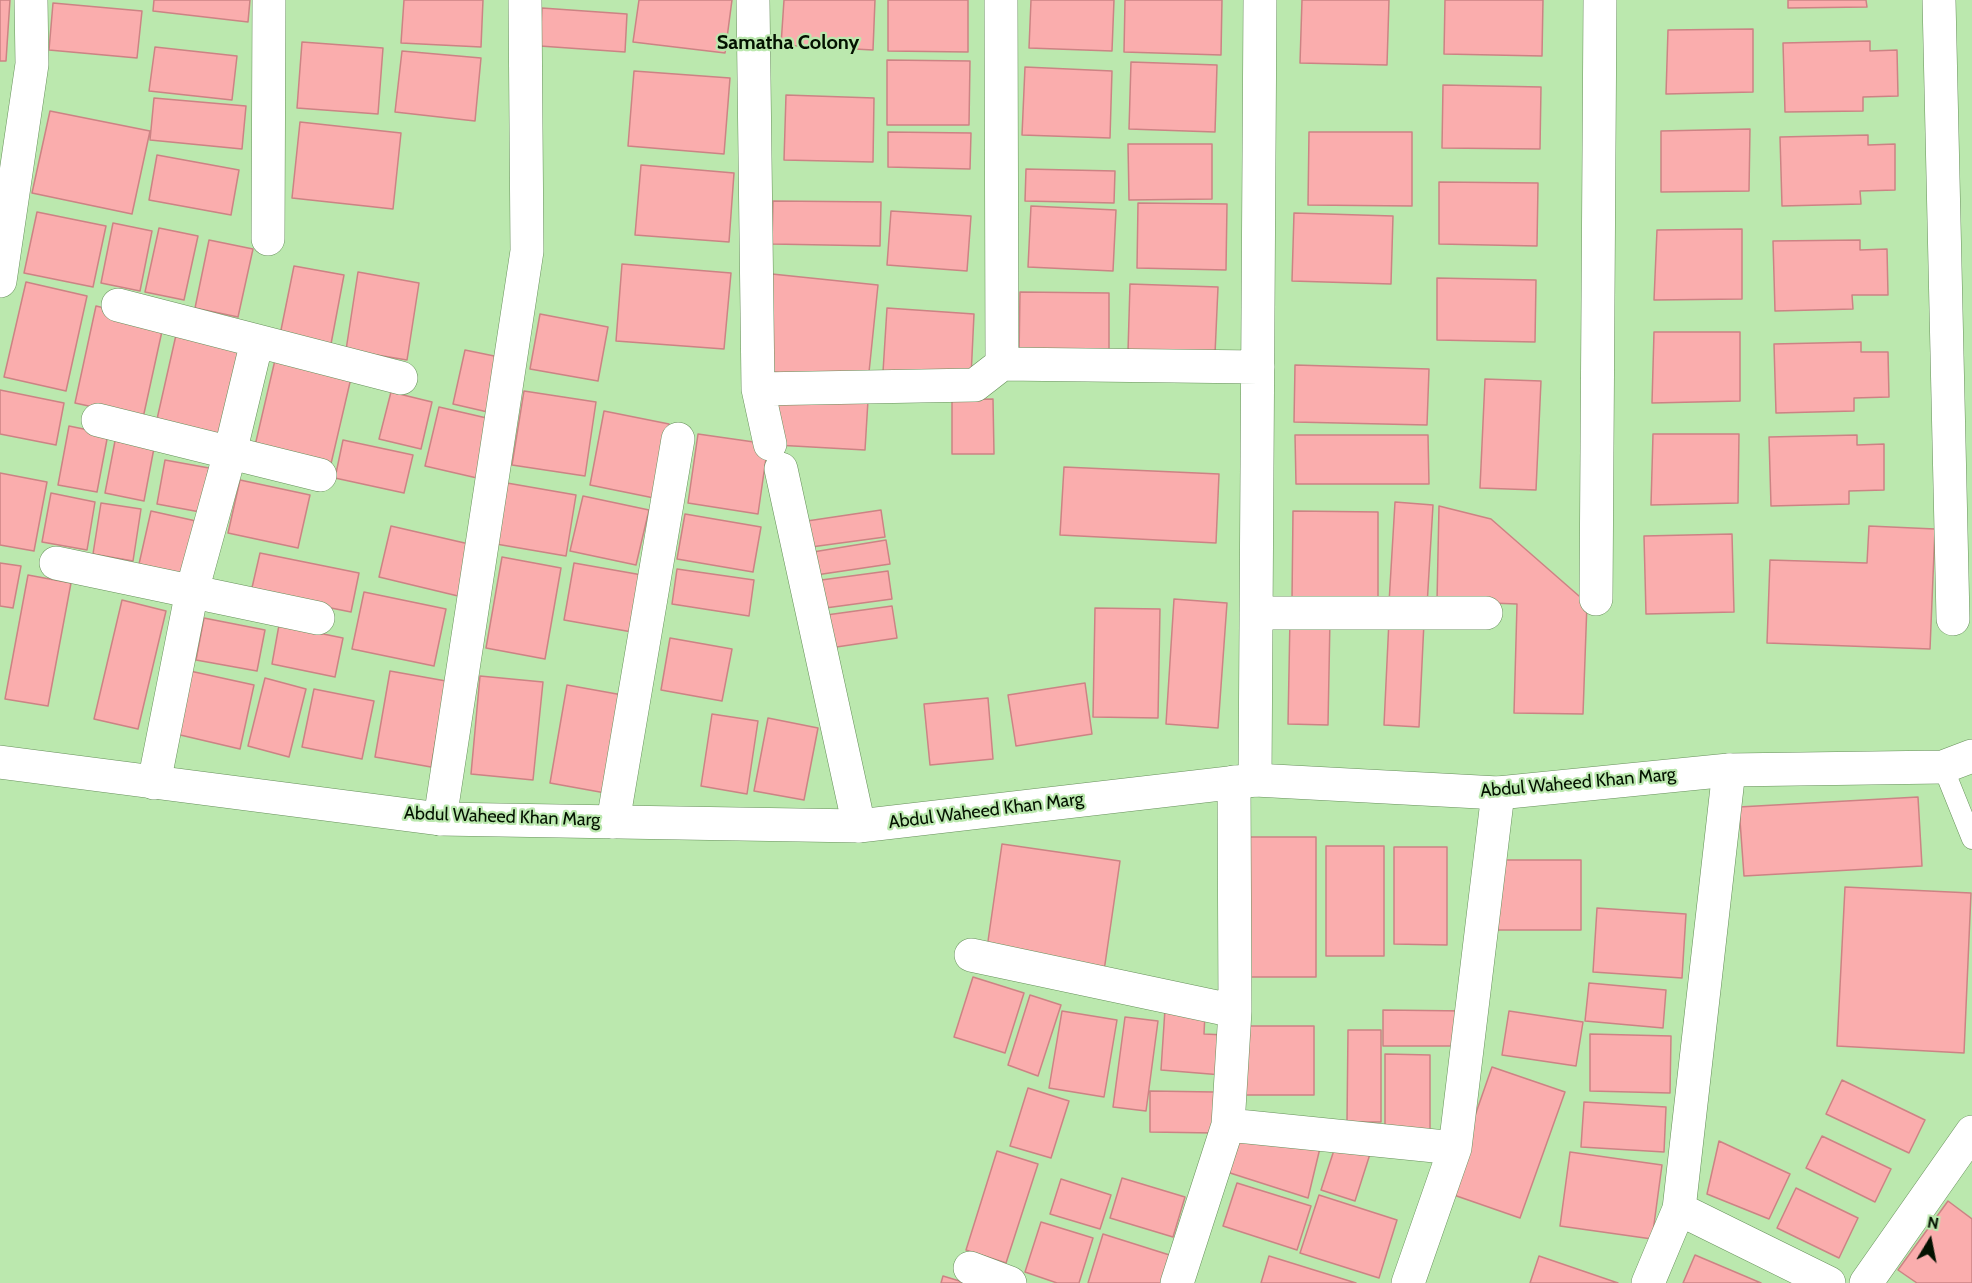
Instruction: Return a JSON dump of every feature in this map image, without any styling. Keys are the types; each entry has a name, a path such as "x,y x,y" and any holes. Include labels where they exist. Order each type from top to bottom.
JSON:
{"street":[{"path":"0,281 32,64 32,0"},
{"path":"268,239 269,0"},
{"path":"440,819 527,251 525,0"},
{"path":"753,0 758,389 776,457 860,826"},
{"path":"1001,0 1002,364"},
{"path":"1177,1283 1228,1125 1244,781 1256,613 1260,0"},
{"path":"1596,599 1600,0"},
{"path":"1939,0 1953,619"},
{"path":"118,305 401,378"},
{"path":"154,783 192,591 230,453 257,340"},
{"path":"758,389 975,385 1002,364 1258,367"},
{"path":"98,420 320,475"},
{"path":"613,822 678,439"},
{"path":"56,564 318,618"},
{"path":"1256,613 1486,613"},
{"name":"Abdul Waheed Khan Marg","path":"0,762 440,819 860,826 1244,781 1498,793 1729,770 1958,761"},
{"path":"1648,1283 1679,1209 1729,770"},
{"path":"1408,1283 1455,1148 1498,793"},
{"path":"971,955 1235,1011"},
{"path":"1228,1125 1455,1148"},
{"path":"1866,1283 1972,1132"},
{"path":"1679,1209 1830,1283"},
{"path":"970,1268 1010,1283"}],"lane":[{"path":"1958,761 1972,839"}],"building":[{"path":"0,0 10,0 6,61 0,61"},
{"path":"154,0 250,0 248,22 153,11"},
{"path":"404,0 483,0 481,47 401,43"},
{"path":"639,0 732,0 725,53 633,42"},
{"path":"784,0 875,0 873,50 781,45"},
{"path":"888,0 968,0 968,52 888,51"},
{"path":"1031,0 1114,0 1112,51 1029,48"},
{"path":"1125,0 1222,0 1221,55 1124,52"},
{"path":"1302,0 1389,0 1387,65 1300,63"},
{"path":"1445,0 1543,0 1542,56 1444,54"},
{"path":"1788,0 1866,0 1867,7 1788,8"},
{"path":"53,3 142,11 137,58 49,50"},
{"path":"542,8 627,14 625,52 540,46"},
{"path":"1753,29 1753,92 1666,94 1668,30"},
{"path":"1870,41 1870,51 1897,50 1898,96 1863,97 1863,111 1785,112 1783,43"},
{"path":"302,42 383,48 378,114 297,108"},
{"path":"155,47 237,56 232,100 149,91"},
{"path":"402,51 481,58 475,121 395,112"},
{"path":"887,60 970,61 969,125 887,125"},
{"path":"1131,62 1217,65 1215,132 1129,129"},
{"path":"1025,67 1112,71 1110,138 1022,135"},
{"path":"634,71 730,78 724,154 628,146"},
{"path":"1443,85 1541,87 1540,149 1442,148"},
{"path":"786,95 874,98 873,162 784,160"},
{"path":"154,98 246,106 242,149 150,140"},
{"path":"50,111 150,131 132,214 32,193"},
{"path":"300,122 401,133 393,209 292,198"},
{"path":"1750,129 1749,191 1661,192 1661,131"},
{"path":"888,132 971,133 970,169 888,167"},
{"path":"1309,132 1412,132 1412,206 1308,205"},
{"path":"1868,135 1868,145 1895,144 1895,190 1860,191 1861,204 1782,206 1780,137"},
{"path":"1128,144 1212,144 1212,199 1129,200"},
{"path":"157,155 239,170 231,215 149,200"},
{"path":"641,165 734,173 729,242 635,235"},
{"path":"1026,169 1115,171 1114,203 1025,201"},
{"path":"1439,182 1538,183 1537,246 1439,244"},
{"path":"773,201 881,202 880,246 772,244"},
{"path":"1138,203 1227,204 1226,270 1137,268"},
{"path":"1031,206 1116,210 1113,271 1028,267"},
{"path":"891,211 971,216 967,271 887,265"},
{"path":"37,212 106,226 93,287 24,273"},
{"path":"1294,213 1393,216 1391,284 1292,281"},
{"path":"113,223 152,231 140,291 101,283"},
{"path":"159,228 198,236 184,300 145,292"},
{"path":"1742,229 1742,299 1654,300 1657,230"},
{"path":"209,240 253,249 238,317 195,308"},
{"path":"1860,240 1860,250 1887,249 1888,295 1852,295 1853,309 1775,311 1773,241"},
{"path":"622,264 731,273 724,349 616,341"},
{"path":"294,266 344,275 331,344 280,335"},
{"path":"358,272 419,283 407,360 346,350"},
{"path":"772,274 878,285 868,382 763,371"},
{"path":"1437,278 1536,280 1535,342 1437,340"},
{"path":"26,282 87,296 66,391 4,377"},
{"path":"1130,284 1218,287 1215,354 1128,351"},
{"path":"1020,292 1109,293 1109,359 1019,357"},
{"path":"96,306 164,322 143,418 75,403"},
{"path":"887,308 974,314 971,377 883,372"},
{"path":"540,314 608,327 598,381 530,369"},
{"path":"1654,332 1740,332 1740,401 1652,403"},
{"path":"176,335 244,350 223,443 155,428"},
{"path":"1861,342 1861,352 1888,352 1889,397 1854,398 1854,411 1776,413 1774,344"},
{"path":"465,350 504,358 492,413 453,404"},
{"path":"275,360 351,378 330,468 254,450"},
{"path":"1295,365 1429,369 1427,425 1294,422"},
{"path":"1485,379 1541,381 1536,490 1480,488"},
{"path":"0,390 64,403 56,445 0,434"},
{"path":"524,391 596,402 585,476 512,465"},
{"path":"391,392 432,402 421,449 379,439"},
{"path":"778,396 868,400 865,450 776,445"},
{"path":"993,399 994,454 952,454 952,400"},
{"path":"439,407 491,419 477,478 425,466"},
{"path":"604,411 669,424 654,498 590,485"},
{"path":"69,426 108,434 97,492 58,485"},
{"path":"698,434 768,444 758,514 688,503"},
{"path":"1653,434 1739,434 1738,503 1651,505"},
{"path":"1295,435 1428,435 1429,484 1296,484"},
{"path":"1857,435 1857,445 1884,444 1884,490 1849,491 1849,504 1771,506 1769,437"},
{"path":"343,440 413,455 404,493 335,478"},
{"path":"115,441 154,448 144,501 105,493"},
{"path":"165,460 209,468 200,512 157,504"},
{"path":"1064,467 1219,474 1216,543 1060,535"},
{"path":"0,473 47,482 34,551 0,545"},
{"path":"240,480 310,495 298,548 228,533"},
{"path":"507,483 576,495 566,556 496,544"},
{"path":"51,493 95,502 87,550 42,542"},
{"path":"583,496 649,510 636,565 570,551"},
{"path":"1395,502 1433,505 1427,606 1389,603"},
{"path":"101,503 141,509 133,561 93,554"},
{"path":"1439,506 1491,519 1587,603 1583,714 1514,713 1517,604 1437,601"},
{"path":"881,510 885,537 811,547 807,521"},
{"path":"151,511 196,521 184,574 139,564"},
{"path":"1293,511 1378,512 1378,601 1292,600"},
{"path":"685,514 761,527 753,572 677,559"},
{"path":"391,526 469,544 458,596 379,577"},
{"path":"1869,526 1935,529 1930,649 1767,643 1770,560 1867,563"},
{"path":"1732,534 1734,612 1646,614 1644,536"},
{"path":"886,540 890,564 816,575 813,552"},
{"path":"260,553 359,573 351,612 251,592"},
{"path":"502,557 561,568 545,659 486,648"},
{"path":"0,563 21,566 13,608 0,606"},
{"path":"574,563 642,575 632,632 564,620"},
{"path":"677,569 754,580 749,616 672,604"},
{"path":"888,571 892,599 818,609 814,581"},
{"path":"28,575 71,583 48,706 5,699"},
{"path":"364,592 446,609 434,666 352,649"},
{"path":"1174,599 1227,603 1218,728 1166,724"},
{"path":"122,600 166,611 138,729 94,719"},
{"path":"892,606 897,638 823,649 819,616"},
{"path":"1095,608 1160,609 1158,718 1093,717"},
{"path":"204,618 265,630 257,671 196,660"},
{"path":"1290,618 1330,619 1328,725 1288,724"},
{"path":"1389,620 1424,622 1419,727 1384,725"},
{"path":"279,625 343,638 335,677 272,664"},
{"path":"670,638 732,649 722,701 661,690"},
{"path":"190,671 254,685 240,749 176,734"},
{"path":"390,671 446,681 431,767 375,757"},
{"path":"480,676 543,682 533,780 471,774"},
{"path":"265,678 306,689 289,757 248,746"},
{"path":"1085,683 1092,734 1016,746 1008,695"},
{"path":"567,685 628,696 611,794 550,783"},
{"path":"314,689 374,701 362,759 302,747"},
{"path":"988,698 993,759 930,765 924,704"},
{"path":"712,714 758,721 747,794 701,786"},
{"path":"768,718 818,728 804,800 754,791"},
{"path":"1918,797 1922,866 1744,876 1739,807"},
{"path":"1244,837 1316,837 1316,977 1244,977"},
{"path":"1002,844 1120,861 1104,971 986,955"},
{"path":"1326,846 1384,846 1384,956 1326,956"},
{"path":"1394,847 1447,847 1447,945 1394,944"},
{"path":"1497,860 1581,860 1581,930 1498,930"},
{"path":"1845,887 1971,893 1964,1053 1837,1046"},
{"path":"1597,908 1686,914 1682,978 1593,972"},
{"path":"973,977 1024,993 1005,1053 954,1037"},
{"path":"1589,983 1666,990 1663,1028 1585,1021"},
{"path":"1030,995 1061,1005 1038,1076 1008,1065"},
{"path":"1165,1009 1205,1013 1204,1034 1225,1035 1222,1075 1161,1070"},
{"path":"1383,1010 1466,1011 1465,1046 1383,1046"},
{"path":"1062,1011 1117,1020 1104,1097 1049,1088"},
{"path":"1509,1011 1583,1022 1576,1066 1502,1055"},
{"path":"1125,1017 1158,1021 1146,1111 1113,1107"},
{"path":"1243,1026 1314,1026 1314,1095 1243,1095"},
{"path":"1348,1030 1381,1030 1381,1122 1347,1122"},
{"path":"1590,1034 1671,1036 1670,1093 1590,1091"},
{"path":"1385,1054 1430,1055 1430,1133 1385,1133"},
{"path":"1492,1067 1565,1092 1520,1218 1448,1193"},
{"path":"1842,1080 1925,1120 1909,1153 1826,1114"},
{"path":"1028,1088 1069,1101 1051,1158 1010,1146"},
{"path":"1150,1091 1214,1092 1214,1133 1150,1132"},
{"path":"1584,1102 1666,1107 1664,1152 1581,1147"},
{"path":"1239,1134 1320,1148 1308,1198 1227,1172"},
{"path":"1822,1136 1891,1169 1875,1202 1806,1168"},
{"path":"1719,1141 1790,1174 1769,1219 1707,1194"},
{"path":"1336,1144 1370,1154 1355,1201 1321,1190"},
{"path":"997,1151 1038,1164 1006,1263 966,1250"},
{"path":"1570,1152 1662,1165 1652,1239 1560,1226"},
{"path":"1122,1178 1185,1197 1173,1237 1110,1218"},
{"path":"1061,1179 1111,1195 1100,1229 1050,1214"},
{"path":"1237,1183 1311,1206 1297,1250 1223,1226"},
{"path":"1796,1188 1858,1218 1839,1258 1777,1228"},
{"path":"1319,1195 1397,1220 1379,1278 1300,1253"},
{"path":"1948,1201 1972,1219 1972,1283 1917,1283 1898,1270"},
{"path":"1041,1222 1093,1238 1079,1283 1057,1283 1025,1272"},
{"path":"1103,1234 1179,1258 1171,1283 1088,1283"},
{"path":"1695,1255 1761,1283 1683,1283"},
{"path":"1269,1256 1356,1283 1261,1283"},
{"path":"1539,1256 1618,1283 1530,1283"},
{"path":"943,1276 966,1283 941,1283"}],"district":[{"name":"Samatha Colony","path":"788,43"}]}
